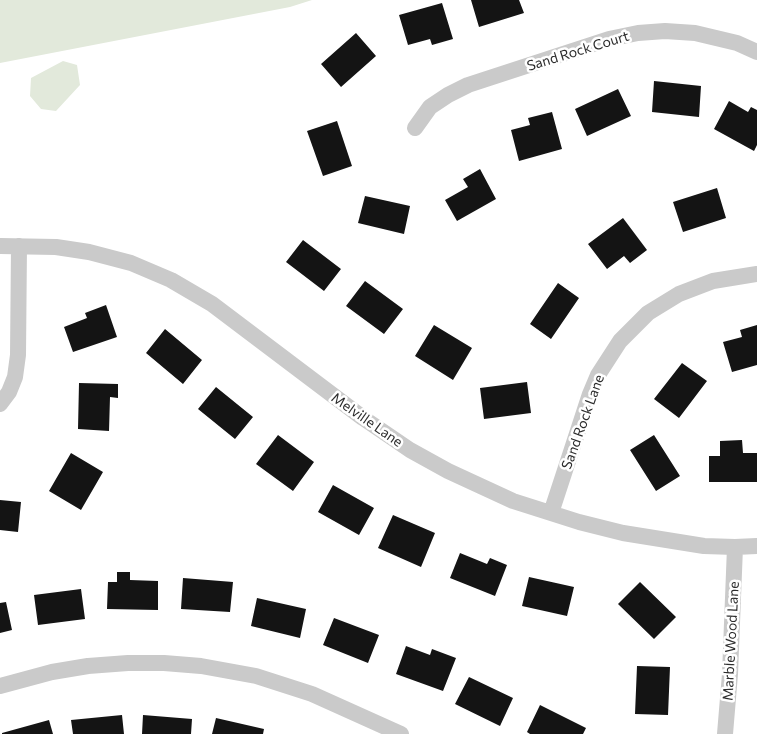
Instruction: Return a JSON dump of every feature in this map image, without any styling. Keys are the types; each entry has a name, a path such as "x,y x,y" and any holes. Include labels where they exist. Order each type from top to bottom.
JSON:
{"street":[{"name":"Sand Rock Court","path":"415,128 430,107 462,88 609,40 638,33 665,31 695,33 737,43 757,52"},
{"name":"Melville Lane","path":"0,246 56,247 89,252 131,263 171,280 212,304 363,418 410,450 494,493 550,513 623,533 704,546 735,548 757,546"},
{"path":"0,404 10,392 15,377 18,355 19,246"},
{"name":"Sand Rock Lane","path":"550,513 590,394 598,375 620,341 648,313 679,294 713,281 757,274"},
{"name":"Marble Wood Lane","path":"725,734 730,674 735,548"},
{"path":"0,686 52,672 88,666 128,663 201,666 256,676 312,694 401,734"}],"shaded area":[{"path":"0,0 312,0 290,7 0,63"},
{"path":"63,61 77,65 80,85 56,111 41,109 30,96 31,78"}],"building":[{"path":"471,0 519,0 524,13 479,27"},
{"path":"442,3 453,39 432,45 430,39 408,45 399,15"},
{"path":"356,33 376,56 341,87 321,64"},
{"path":"654,81 701,86 699,117 652,112"},
{"path":"618,89 631,116 587,136 575,109"},
{"path":"729,101 748,112 751,107 757,110 757,145 754,151 714,129"},
{"path":"552,112 562,149 519,161 511,130 530,125 528,118"},
{"path":"337,121 352,166 323,176 307,131"},
{"path":"480,169 496,199 457,221 445,200 468,187 463,179"},
{"path":"717,188 726,218 683,232 673,202"},
{"path":"365,196 410,206 404,234 358,223"},
{"path":"623,218 647,250 630,263 624,256 607,269 588,244"},
{"path":"303,240 341,269 324,291 286,262"},
{"path":"365,281 403,309 384,334 346,306"},
{"path":"558,283 579,298 551,339 530,324"},
{"path":"106,305 117,337 73,352 64,327 87,318 85,313"},
{"path":"434,325 472,348 453,380 415,356"},
{"path":"757,325 757,365 732,372 723,342 742,337 740,330"},
{"path":"165,329 202,360 183,384 146,353"},
{"path":"682,363 707,381 679,418 654,399"},
{"path":"527,382 531,413 484,419 480,388"},
{"path":"79,383 118,384 118,398 110,397 109,431 78,429"},
{"path":"216,387 253,417 235,439 198,409"},
{"path":"278,435 314,462 293,491 256,464"},
{"path":"654,435 680,476 656,491 630,450"},
{"path":"742,440 743,453 757,453 757,482 709,482 709,456 720,456 720,441"},
{"path":"71,453 103,472 81,510 49,491"},
{"path":"333,485 374,508 359,535 318,512"},
{"path":"0,500 21,502 18,532 0,530"},
{"path":"393,515 435,533 421,567 378,548"},
{"path":"460,553 487,564 490,558 507,565 495,596 450,578"},
{"path":"117,572 130,572 130,580 158,581 158,610 107,609 108,582 117,582"},
{"path":"529,577 574,587 567,616 522,606"},
{"path":"183,578 233,582 230,612 181,609"},
{"path":"640,582 676,617 654,639 618,604"},
{"path":"81,589 85,619 38,625 34,595"},
{"path":"257,598 306,609 300,638 251,626"},
{"path":"6,602 12,630 0,633 0,603"},
{"path":"334,618 379,635 368,663 323,645"},
{"path":"406,646 430,655 432,649 456,658 443,691 396,674"},
{"path":"637,666 670,667 668,715 635,714"},
{"path":"469,677 513,698 500,726 455,704"},
{"path":"540,705 586,728 583,734 530,734 527,732"},
{"path":"122,715 124,734 73,734 71,720"},
{"path":"143,715 192,719 191,734 142,734"},
{"path":"216,718 264,729 263,734 212,734"},
{"path":"49,720 53,734 2,734 2,733"}]}
